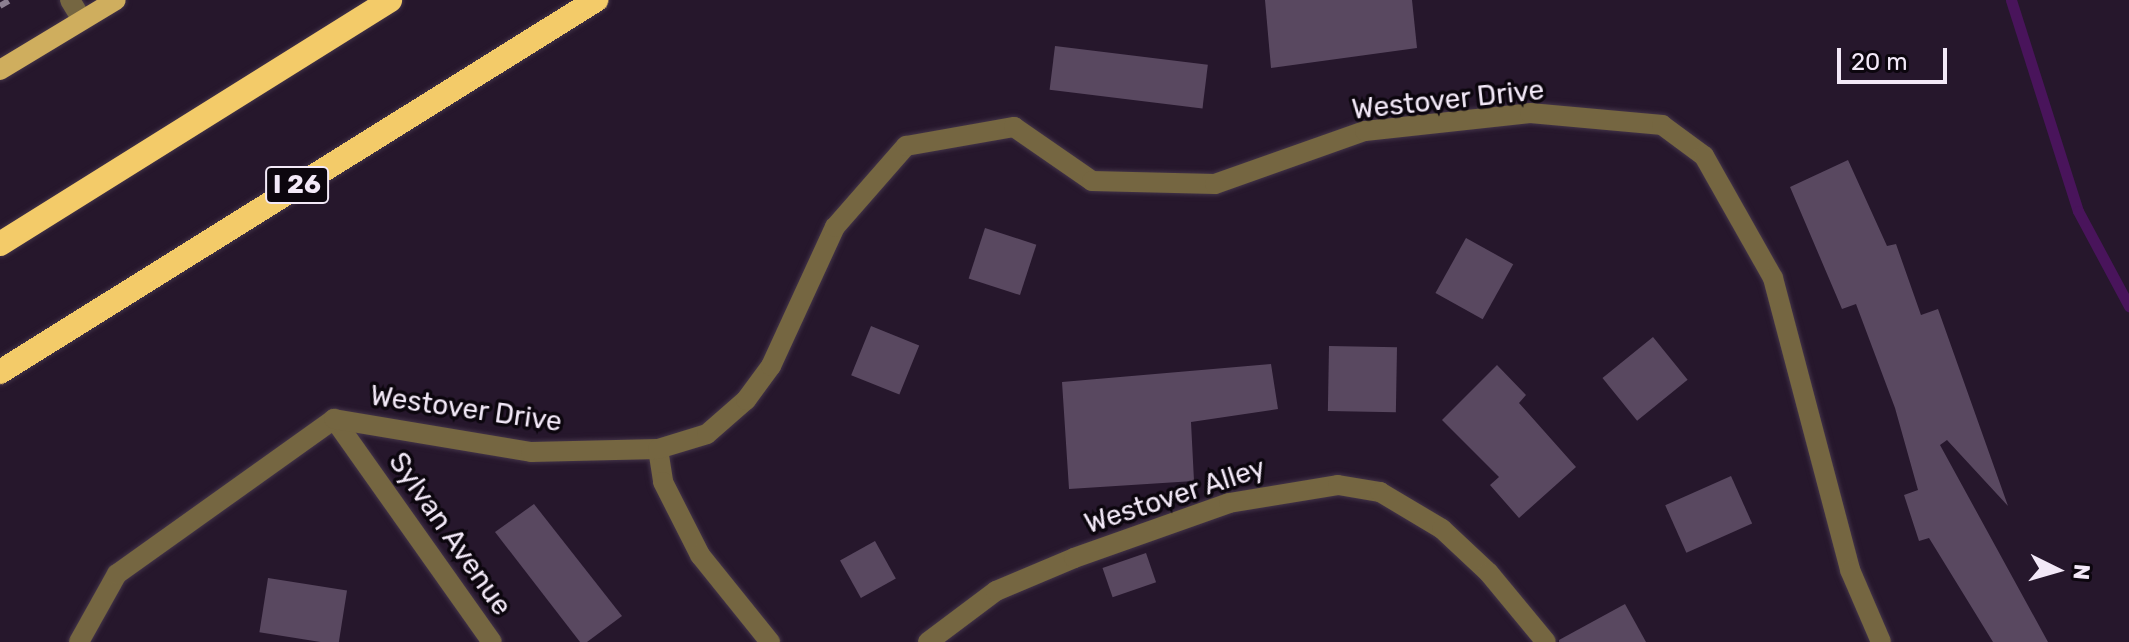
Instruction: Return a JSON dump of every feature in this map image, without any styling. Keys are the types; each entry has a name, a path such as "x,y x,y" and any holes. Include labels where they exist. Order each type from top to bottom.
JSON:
{"highway":[{"path":"0,244 390,0"},
{"name":"I 26","path":"0,372 596,0"}],"main road":[{"path":"0,70 116,0"}],"street":[{"path":"70,0 82,20"},
{"name":"Westover Drive","path":"79,642 117,574 334,419 531,452 658,449 707,434 746,400 771,366 835,227 906,146 1014,127 1092,181 1215,184 1365,131 1530,113 1662,125 1704,156 1773,278 1850,570 1881,642"},
{"name":"Sylvan Avenue","path":"334,419 492,642"},
{"path":"658,449 663,482 700,555 770,642"},
{"name":"Westover Alley","path":"928,642 996,591 1074,558 1229,503 1338,485 1380,492 1442,529 1489,573 1546,642"}],"building":[{"path":"1265,0 1412,0 1417,48 1271,68"},
{"path":"1055,46 1208,65 1202,108 1050,90"},
{"path":"1848,160 1887,246 1896,244 1921,315 1938,309 2008,506 1947,440 1940,445 2048,642 1993,642 1929,538 1919,541 1904,495 1918,490 1895,408 1856,304 1842,309 1790,187"},
{"path":"985,228 1036,245 1020,295 969,278"},
{"path":"1466,238 1513,264 1483,319 1435,293"},
{"path":"871,326 919,345 899,395 851,375"},
{"path":"1653,337 1688,380 1637,421 1602,378"},
{"path":"1329,346 1397,347 1396,412 1328,411"},
{"path":"1271,364 1278,409 1191,422 1194,481 1069,489 1062,382"},
{"path":"1497,365 1526,395 1519,403 1576,467 1519,518 1490,485 1499,477 1442,420"},
{"path":"1731,476 1752,524 1686,553 1665,505"},
{"path":"534,504 622,616 587,642 580,642 495,532"},
{"path":"875,541 896,579 861,598 840,560"},
{"path":"1146,553 1156,582 1113,597 1103,568"},
{"path":"268,578 347,591 339,642 259,632"},
{"path":"1625,604 1646,642 1559,642 1559,640"}],"waterway":[{"path":"2011,0 2078,211 2129,306"}],"railway":[{"path":"0,6 10,0"}]}
